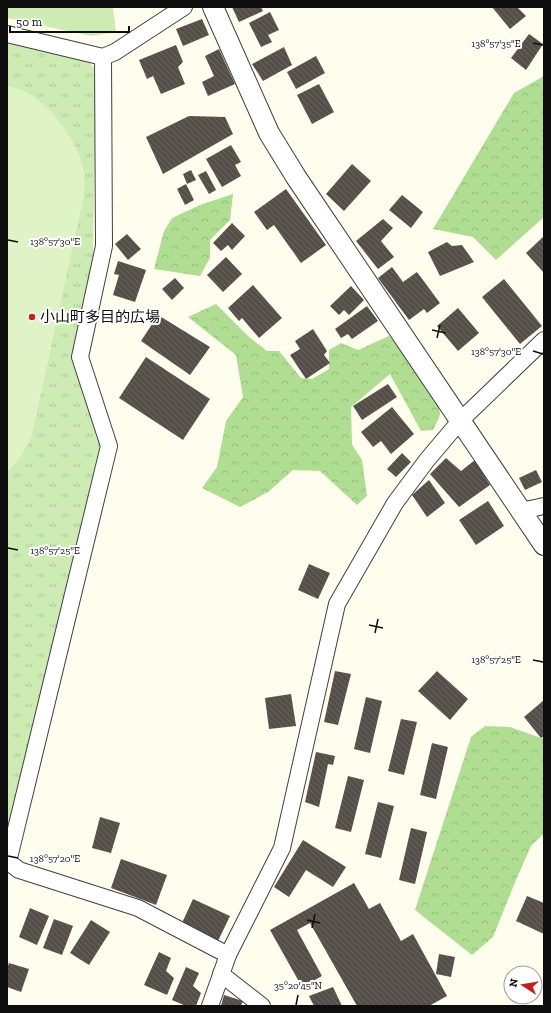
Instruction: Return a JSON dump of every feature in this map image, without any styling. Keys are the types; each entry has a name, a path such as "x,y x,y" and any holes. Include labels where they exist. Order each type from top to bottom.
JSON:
{"street":[{"path":"7,34 103,57 115,52 184,7"},
{"path":"213,7 269,133 296,177 544,545"},
{"path":"103,57 104,246 80,357 109,446 8,862 19,870 138,908 228,955"},
{"path":"210,1006 228,955 282,848 337,604 395,503 427,460 460,421 544,340"},
{"path":"521,511 544,506"},
{"path":"221,974 262,1006"}],"green space":[{"path":"7,7 113,7 116,32 91,36 7,18"},
{"path":"7,43 88,60 96,71 93,258 71,359 101,442 7,838"},
{"path":"544,76 544,217 496,260 473,237 433,229 514,93"},
{"name":"小山町多目的広場","path":"7,86 22,90 42,103 68,134 75,145 83,168 84,195 31,439 19,459 7,472"},
{"path":"233,194 230,220 210,240 210,258 200,276 154,269 164,231 172,218 200,205"},
{"path":"216,304 249,337 267,351 279,351 301,378 312,379 329,369 329,350 341,343 358,350 389,336 418,373 438,406 440,415 433,430 421,431 390,374 351,407 352,445 362,460 367,496 357,505 320,471 293,470 268,492 240,507 202,488 217,467 226,421 243,397 236,355 188,317"},
{"path":"485,726 510,727 544,739 544,833 531,846 493,937 472,955 415,910 471,737"}],"building":[{"path":"232,7 261,7 263,11 239,22"},
{"path":"492,7 517,7 526,16 510,29"},
{"path":"270,12 279,30 268,35 272,42 261,47 249,23"},
{"path":"202,19 209,35 183,46 176,29"},
{"path":"529,34 543,44 526,70 511,58"},
{"path":"176,45 183,62 178,67 185,84 161,94 153,76 147,79 139,60"},
{"path":"284,47 292,65 263,81 252,64"},
{"path":"219,49 235,84 208,96 202,82 214,76 205,56"},
{"path":"316,56 325,73 296,89 287,72"},
{"path":"319,84 334,112 312,124 297,95"},
{"path":"189,116 225,117 233,134 163,174 146,137"},
{"path":"231,145 241,162 235,165 241,176 222,187 206,159"},
{"path":"352,164 371,181 344,211 326,194"},
{"path":"191,170 196,180 187,184 183,174"},
{"path":"206,171 216,190 209,194 198,175"},
{"path":"186,184 194,200 185,205 177,189"},
{"path":"286,189 326,245 301,263 274,225 267,230 254,212"},
{"path":"402,195 423,212 411,228 389,210"},
{"path":"383,219 393,228 381,241 394,257 378,269 356,241"},
{"path":"232,223 245,236 232,250 228,245 221,251 213,243"},
{"path":"127,234 141,249 128,260 115,244"},
{"path":"544,236 544,273 526,253"},
{"path":"447,242 452,246 462,245 474,262 440,276 428,252"},
{"path":"226,257 242,274 223,292 207,275"},
{"path":"118,261 146,270 135,302 113,295 119,275 114,274"},
{"path":"392,267 403,282 417,272 440,303 427,313 424,309 409,320 378,278"},
{"path":"175,278 184,288 172,300 162,289"},
{"path":"504,279 542,326 520,344 482,297"},
{"path":"253,285 282,318 259,338 242,318 239,321 228,308"},
{"path":"351,286 364,300 349,315 344,310 339,315 330,306"},
{"path":"367,306 378,321 352,339 348,334 341,338 335,329"},
{"path":"458,308 479,333 458,351 437,326"},
{"path":"158,315 210,347 190,375 141,341"},
{"path":"313,329 327,351 324,355 330,363 306,379 290,355 300,349 295,341"},
{"path":"146,357 210,399 183,440 119,398"},
{"path":"388,384 397,397 362,420 353,406"},
{"path":"392,407 414,434 391,454 381,441 373,447 361,432"},
{"path":"402,453 411,462 396,477 387,469"},
{"path":"446,458 461,471 475,460 490,485 459,507 430,474"},
{"path":"536,470 542,482 525,490 519,478"},
{"path":"429,480 445,503 427,517 412,495"},
{"path":"488,501 504,526 476,545 459,520"},
{"path":"309,564 330,573 318,599 298,590"},
{"path":"335,671 351,674 338,725 324,722"},
{"path":"437,671 468,699 450,720 418,691"},
{"path":"291,694 296,726 269,729 265,698"},
{"path":"366,697 382,701 370,753 354,749"},
{"path":"544,700 544,736 541,738 524,717"},
{"path":"401,719 417,722 404,775 388,771"},
{"path":"432,743 448,747 436,799 420,795"},
{"path":"316,752 335,756 333,765 328,764 319,807 305,802"},
{"path":"348,776 364,780 351,832 335,828"},
{"path":"378,802 394,806 381,858 365,854"},
{"path":"100,817 120,823 111,853 92,848"},
{"path":"411,828 427,832 415,884 399,880"},
{"path":"303,840 346,867 333,887 306,870 289,897 274,887"},
{"path":"121,859 167,875 156,905 111,888"},
{"path":"354,883 369,909 380,903 401,941 413,934 447,996 429,1006 357,1006 310,923 297,930 322,976 302,987 270,930"},
{"path":"527,896 544,903 544,934 516,921"},
{"path":"193,899 230,916 218,941 182,923"},
{"path":"30,908 49,916 37,945 19,937"},
{"path":"54,919 73,926 62,955 43,948"},
{"path":"91,920 110,932 89,965 70,953"},
{"path":"159,952 171,958 166,971 174,978 167,995 144,985"},
{"path":"439,954 455,957 451,977 436,974"},
{"path":"9,963 29,969 21,992 7,987 7,969"},
{"path":"186,967 199,973 193,986 201,993 196,1006 186,1006 172,1000"},
{"path":"333,987 342,1006 314,1006 309,996"},
{"path":"224,995 243,1001 241,1006 221,1006"}],"place":[{"name":"小山町多目的広場","path":"32,317"}]}
